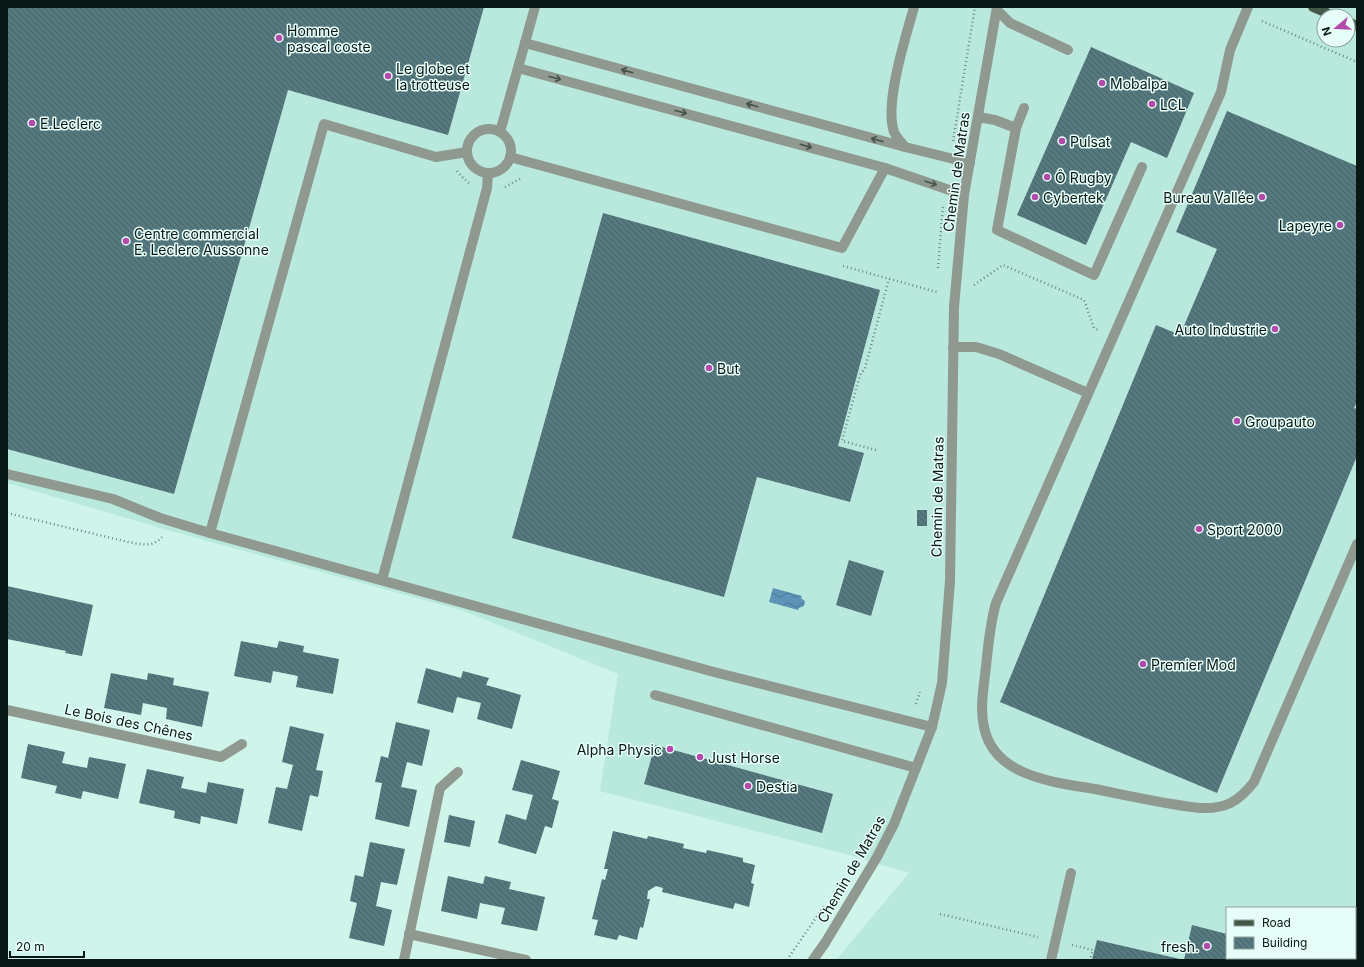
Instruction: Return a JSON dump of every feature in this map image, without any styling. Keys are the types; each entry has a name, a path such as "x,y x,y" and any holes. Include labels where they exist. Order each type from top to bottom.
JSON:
{"street":[{"path":"500,132 535,7"},
{"path":"905,147 894,132 891,113 892,93 914,7"},
{"path":"997,9 1010,23 1068,50"},
{"name":"Chemin de Matras","path":"813,960 825,943 877,857 894,824 932,727 942,683 950,581 954,307 964,195 997,9"},
{"path":"1246,11 1230,50 1221,92 1112,336 996,603 991,621 982,699 984,727 988,739 995,751 1004,761 1019,770 1044,780 1186,807 1213,808 1225,806 1246,792 1254,782 1357,544"},
{"path":"525,43 905,147 970,163"},
{"path":"518,68 885,168 964,195"},
{"path":"1024,108 1016,128 996,230 1094,274 1142,167"},
{"path":"978,117 995,120 1016,128"},
{"path":"210,533 324,124 436,157 467,152"},
{"path":"485,129 493,129 500,132 505,136 511,146 508,164 502,170 495,173 488,174 476,170 471,165 467,152 471,137 477,132 485,129"},
{"path":"510,158 842,248 885,168"},
{"path":"382,580 485,196 488,184 488,174"},
{"path":"953,347 976,347 999,354 1088,394"},
{"path":"7,474 113,499 170,521 210,533 714,672 932,727"},
{"path":"656,695 916,768"},
{"name":"Le Bois des Chênes","path":"7,710 221,757 242,744"},
{"path":"404,960 440,788 458,772"},
{"path":"1050,960 1071,873"},
{"path":"409,934 526,960"}],"path":[{"path":"950,158 975,7"},
{"path":"1246,11 1357,62"},
{"path":"938,270 941,220 946,188"},
{"path":"974,285 1003,265 1084,300 1094,328 1112,336"},
{"path":"876,450 842,441 860,375 865,368 889,279"},
{"path":"937,285 937,300"},
{"path":"7,513 128,542 146,544 157,543 167,533 170,521"},
{"path":"911,721 921,688"},
{"path":"787,960 827,902"},
{"path":"940,914 1092,950 1090,960"}],"shaded area":[{"path":"7,7 1357,7 1357,960 836,960 909,873 853,856 600,791 618,674 464,611 164,529 7,483"}],"water":[{"path":"773,588 802,596 801,598 805,601 804,606 798,610 769,602"}],"building":[{"name":"Centre commercial E. Leclerc Aussonne","path":"7,7 484,7 448,135 288,90 174,494 7,449"},
{"path":"1091,47 1194,93 1167,158 1131,142 1086,245 1017,215"},
{"path":"1227,111 1357,166 1357,402 1354,408 1357,409 1357,456 1217,793 1000,702 1156,325 1180,335 1217,249 1176,232"},
{"name":"But","path":"603,213 880,290 838,446 864,453 850,502 757,477 724,597 512,538"},
{"path":"917,510 927,510 927,526 917,526"},
{"path":"849,560 884,571 871,616 836,605"},
{"path":"7,586 93,605 82,656 65,653 66,651 7,639"},
{"path":"241,641 277,648 279,641 304,646 303,652 339,659 333,694 296,687 298,676 273,671 271,683 234,676"},
{"path":"426,668 461,678 463,671 489,678 486,685 521,695 512,729 477,719 481,703 457,697 453,713 417,703"},
{"path":"111,673 147,680 148,673 174,678 173,685 209,692 202,727 166,719 167,708 143,703 141,715 104,708"},
{"path":"396,722 430,730 422,766 407,762 401,787 417,790 409,827 375,819 382,783 375,782 381,756 388,758"},
{"path":"290,726 324,734 316,770 323,771 318,797 310,795 302,831 268,823 276,787 287,789 293,765 282,762"},
{"path":"28,744 65,752 62,763 87,768 89,757 126,764 118,799 83,791 81,799 55,793 57,786 21,778"},
{"path":"655,745 833,794 822,833 644,784"},
{"path":"521,760 560,771 552,799 559,801 552,828 545,826 536,854 498,843 506,814 526,820 533,795 512,790"},
{"path":"147,769 184,777 181,788 206,793 208,782 244,789 237,824 201,816 200,824 174,818 175,811 139,803"},
{"path":"449,815 475,821 470,847 444,842"},
{"path":"613,831 647,839 648,836 684,844 683,848 706,853 707,850 743,858 743,862 755,865 751,883 754,884 749,907 735,903 733,909 662,892 663,888 656,886 648,891 647,899 650,899 643,928 640,927 637,940 619,935 617,940 594,935 598,920 592,919 602,879 605,880 608,869 604,869"},
{"path":"370,842 405,849 397,885 381,882 376,906 392,910 384,946 349,938 357,903 350,901 355,875 363,877"},
{"path":"448,876 483,884 485,876 511,882 509,889 545,897 537,931 501,924 505,908 480,903 477,919 441,911"},
{"name":"fresh.","path":"1192,925 1226,934 1226,959 1256,959 1256,960 1184,960"},
{"path":"1356,926 1357,960 1319,960 1356,959"},
{"name":"fresh.","path":"1097,940 1180,959 1180,960 1092,960"}],"place":[{"name":"Homme pascal coste","path":"279,38"},
{"name":"Le globe et la trotteuse","path":"388,76"},
{"name":"Mobalpa","path":"1102,83"},
{"name":"LCL","path":"1152,104"},
{"name":"E.Leclerc","path":"32,123"},
{"name":"Pulsat","path":"1062,141"},
{"name":"Ô Rugby","path":"1047,177"},
{"name":"Cybertek","path":"1035,197"},
{"name":"Bureau Vallée","path":"1262,197"},
{"name":"Lapeyre","path":"1340,225"},
{"name":"Centre commercial E. Leclerc Aussonne","path":"126,241"},
{"name":"Auto Industrie","path":"1275,329"},
{"name":"But","path":"709,368"},
{"name":"Groupauto","path":"1237,421"},
{"name":"Sport 2000","path":"1199,529"},
{"name":"Premier Mod","path":"1143,664"},
{"name":"Alpha Physic","path":"670,749"},
{"name":"Just Horse","path":"700,757"},
{"name":"Destia","path":"748,786"},
{"name":"fresh.","path":"1207,946"}]}
